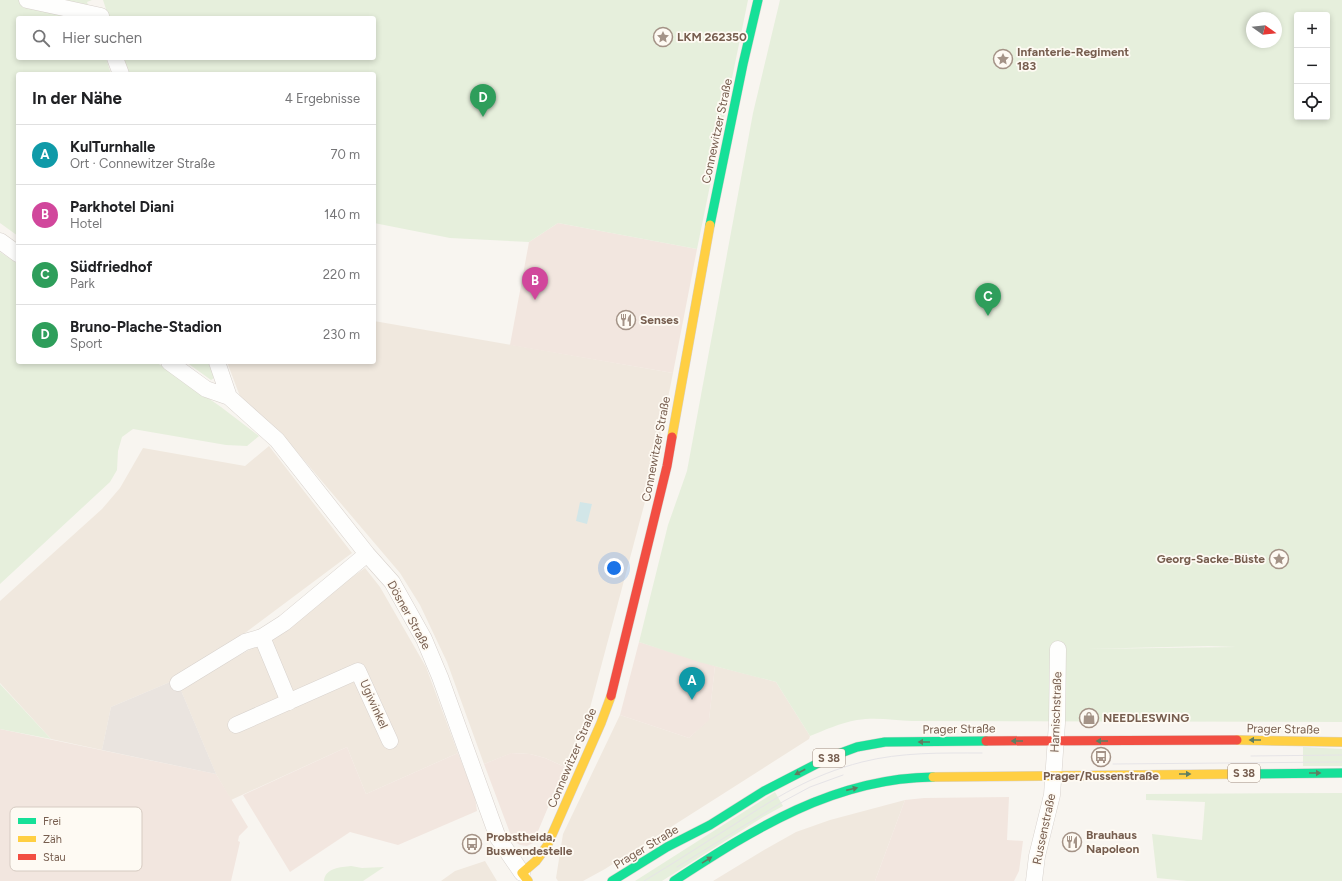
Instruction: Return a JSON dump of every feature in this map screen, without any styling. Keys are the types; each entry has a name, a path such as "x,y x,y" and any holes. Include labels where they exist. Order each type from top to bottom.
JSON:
{"main road":[{"name":"Connewitzer Straße","path":"525,877 547,846 609,702 667,466 705,250 741,72 758,0"},
{"name":"Prager Straße","path":"612,881 667,846 710,825 783,781 830,757 858,747 884,742 1275,740 1342,742"},
{"name":"S 38","path":"674,881 757,829 785,814 841,792 878,783 923,777 1342,773"}],"street":[{"path":"27,0 98,16"},
{"path":"96,0 102,16"},
{"path":"117,60 120,72"},
{"path":"0,241 16,253"},
{"name":"Dösner Straße","path":"172,364 206,389 229,397 277,440 367,554 392,582 424,638 440,677 498,838 525,877"},
{"path":"218,364 229,397"},
{"path":"178,683 245,642 262,637 284,623 367,554"},
{"path":"262,637 289,702"},
{"name":"Harnischstraße","path":"1054,776 1058,649"},
{"name":"Ugiwinkel","path":"236,725 358,671 390,741"},
{"name":"Russenstraße","path":"1034,881 1037,856 1052,801 1054,776"}],"shaded area":[{"path":"558,223 697,249 673,373 510,345 529,242"},
{"path":"376,321 673,373 654,468 590,708 565,767 545,758 530,754 512,753 484,764 447,662 420,605 400,573 286,439 241,399 228,364 376,364"},
{"path":"269,446 352,553 237,639 170,682 111,707 102,750 51,739 0,683 0,601 102,509 120,488 143,448 245,466"},
{"path":"580,502 592,504 587,524 576,521"},
{"path":"365,568 380,587 426,667 458,753 366,794 347,747 231,800 216,774 180,688 249,650"},
{"path":"639,642 715,666 709,720 689,738 620,715"},
{"path":"715,666 776,682 810,736 809,739 605,869 583,881 558,881 556,878 563,834 620,715 689,738 709,719"},
{"path":"176,678 216,774 102,750 111,707 170,682"},
{"path":"0,729 216,774 248,827 239,836 238,841 240,842 231,881 0,881"},
{"path":"347,747 366,794 458,753 475,797 477,811 398,845 350,832 290,872 243,795"},
{"path":"511,753 530,754 545,758 565,767 533,843 527,846 520,845 513,841 484,764"},
{"path":"1009,797 1007,840 1023,841 1019,871 1014,881 875,881 905,800 924,798"},
{"path":"905,800 875,881 713,881 796,832 830,820"},
{"path":"485,861 497,881 441,881 455,871"}],"green space":[{"path":"0,0 92,0 87,2 91,16 16,16 16,60 107,60 110,72 16,72 16,235 0,223"},
{"path":"103,0 748,0 697,249 558,223 529,242 450,238 376,223 376,72 127,72 124,60 376,60 376,16 108,16"},
{"path":"780,0 1342,0 1342,722 912,721 871,719 845,723 810,736 776,682 699,662 639,642 668,525 687,471 753,113","holes":["1208,646 1236,647 1086,649"]},
{"path":"0,252 16,263 16,364 159,364 221,407 259,436 247,446 226,445 133,429 122,437 118,451 117,470 110,482 0,584"},
{"path":"189,364 210,364 214,378 211,380"},
{"path":"0,684 51,739 0,729"},
{"path":"1303,747 1342,749 1342,766 1303,766"},
{"path":"775,792 783,806 662,881 635,881"},
{"path":"1342,793 1342,881 1187,881 1157,878 1152,834 1202,840 1205,802 1146,800 1146,794"},
{"path":"351,866 362,868 384,867 363,881 324,881 327,873 330,871"}],"tram line":[{"path":"644,881 794,788 844,767 892,756 982,753"},
{"path":"1251,756 1342,755"},
{"path":"1113,764 1342,762"},
{"path":"677,867 784,801 810,787 843,775"}],"traffic: fast":[{"path":"710,225 743,64 758,0"},
{"path":"612,881 667,847 710,825 764,791 830,757 857,747 885,742 986,741"},
{"path":"1239,774 1342,773"},
{"path":"674,881 734,843 796,810 862,786 897,780 933,777"}],"traffic: slow":[{"path":"672,437 710,225"},
{"path":"528,881 522,873 536,861 547,846 601,723 611,696"},
{"path":"1237,740 1342,742"},
{"path":"933,777 1239,774"}],"traffic: jam":[{"path":"611,696 667,466 672,437"},
{"path":"986,741 1237,740"}],"place":[{"name":"LKM 262350","path":"663,37"},
{"name":"Infanterie-Regiment 183","path":"1003,59"},
{"name":"Bruno-Plache-Stadion","path":"483,117"},
{"name":"Parkhotel Diani","path":"535,300"},
{"name":"Südfriedhof","path":"988,316"},
{"name":"Senses","path":"626,320"},
{"name":"Georg-Sacke-Büste","path":"1279,559"},
{"name":"KulTurnhalle","path":"692,700"},
{"name":"NEEDLESWING","path":"1089,718"},
{"name":"Prager/Russenstraße","path":"1101,757"},
{"name":"Brauhaus Napoleon","path":"1072,842"},
{"name":"Probstheida, Buswendestelle","path":"472,844"}]}
